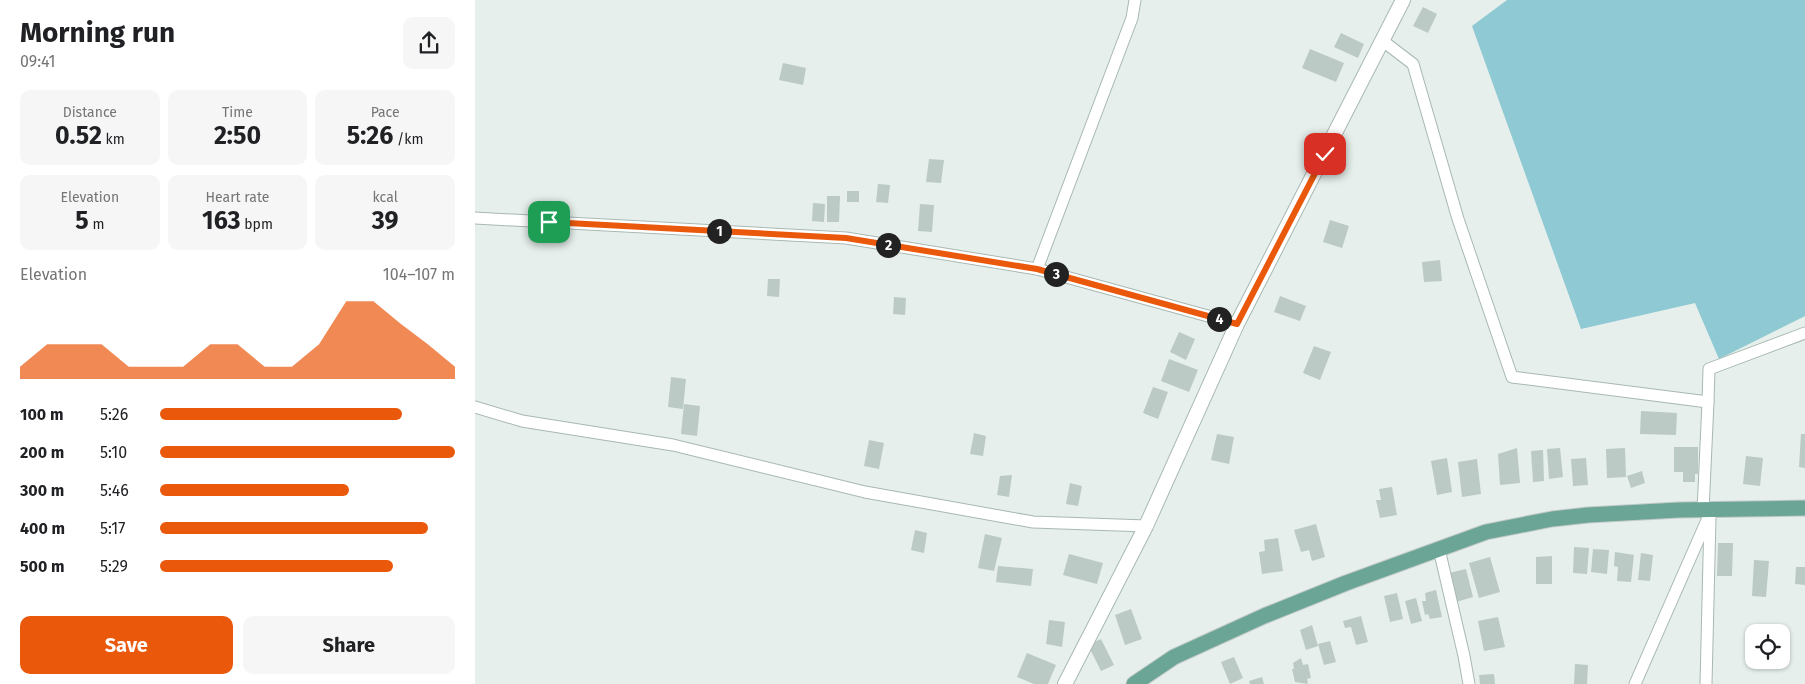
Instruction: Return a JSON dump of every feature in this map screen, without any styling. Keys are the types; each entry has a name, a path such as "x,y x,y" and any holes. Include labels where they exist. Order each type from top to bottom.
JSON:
{"main road":[{"path":"1134,684 1174,657 1264,616 1486,532 1551,519 1597,514 1805,508"}],"street":[{"path":"1037,269 1132,18 1135,0"},
{"path":"1065,684 1146,526 1237,324 1383,41 1400,1"},
{"path":"1383,41 1413,64 1458,219 1511,377 1708,402"},
{"path":"475,218 846,238 1037,269 1237,324"},
{"path":"1706,684 1709,369 1805,333"},
{"path":"475,407 522,421 673,446 865,492 1024,520 1146,526"},
{"path":"1635,684 1707,511"},
{"path":"1439,549 1469,684"}],"water":[{"path":"1507,0 1805,0 1805,316 1719,359 1695,303 1581,329 1472,26"}],"building":[{"path":"1423,7 1437,14 1428,33 1413,26"},
{"path":"1341,33 1364,44 1358,58 1334,47"},
{"path":"1310,49 1344,63 1336,82 1302,68"},
{"path":"783,63 806,68 803,85 779,80"},
{"path":"929,159 944,160 941,183 926,182"},
{"path":"878,184 890,185 888,203 876,202"},
{"path":"847,191 859,191 859,202 847,202"},
{"path":"827,196 840,196 839,222 827,222"},
{"path":"813,203 825,204 824,222 812,221"},
{"path":"920,204 934,205 932,232 918,231"},
{"path":"1330,220 1349,226 1342,248 1323,242"},
{"path":"1440,260 1442,281 1424,282 1422,262"},
{"path":"768,279 780,279 779,297 767,296"},
{"path":"1280,296 1306,306 1300,321 1274,312"},
{"path":"894,297 906,298 905,315 893,314"},
{"path":"1179,332 1195,339 1186,360 1170,352"},
{"path":"1314,346 1331,352 1320,380 1303,373"},
{"path":"1169,359 1198,370 1189,392 1161,381"},
{"path":"671,377 686,379 683,409 668,407"},
{"path":"1153,387 1168,392 1158,419 1143,413"},
{"path":"684,404 700,406 697,436 681,434"},
{"path":"1641,411 1677,413 1676,435 1640,434"},
{"path":"974,433 986,436 983,456 970,454"},
{"path":"1217,434 1234,437 1229,464 1211,460"},
{"path":"1801,434 1805,434 1805,468 1799,467"},
{"path":"869,440 884,443 879,469 864,466"},
{"path":"1674,447 1698,447 1698,474 1695,474 1695,482 1683,482 1683,472 1674,472"},
{"path":"1517,448 1520,483 1500,485 1498,454"},
{"path":"1560,448 1563,477 1549,479 1547,449"},
{"path":"1625,448 1626,477 1607,478 1606,449"},
{"path":"1543,450 1544,481 1533,482 1531,451"},
{"path":"1746,456 1763,458 1760,486 1743,484"},
{"path":"1447,458 1452,492 1437,495 1431,461"},
{"path":"1586,458 1588,485 1573,486 1571,459"},
{"path":"1477,459 1481,494 1462,497 1458,462"},
{"path":"1642,471 1645,483 1631,488 1627,476"},
{"path":"1012,475 1009,497 997,495 1000,476"},
{"path":"1070,483 1082,486 1078,506 1066,504"},
{"path":"1392,487 1397,515 1380,518 1376,500 1381,500 1379,489"},
{"path":"1316,524 1325,557 1312,561 1309,550 1301,552 1294,530"},
{"path":"915,530 927,533 924,553 911,550"},
{"path":"985,534 1002,538 994,571 978,568"},
{"path":"1278,538 1283,571 1262,574 1259,552 1265,551 1264,540"},
{"path":"1718,543 1733,543 1732,576 1717,576"},
{"path":"1574,547 1589,548 1587,574 1573,573"},
{"path":"1593,549 1609,550 1607,574 1591,572"},
{"path":"1615,552 1634,555 1631,582 1617,581 1618,567 1614,566"},
{"path":"1641,553 1653,555 1650,581 1638,580"},
{"path":"1069,554 1103,563 1097,584 1063,575"},
{"path":"1552,556 1552,584 1536,584 1536,557"},
{"path":"1490,557 1500,592 1479,598 1469,563"},
{"path":"1754,560 1769,561 1766,597 1752,596"},
{"path":"998,566 1033,569 1031,586 996,582"},
{"path":"1796,567 1805,567 1805,585 1795,584"},
{"path":"1466,569 1473,597 1456,602 1449,573"},
{"path":"1436,590 1442,617 1430,619 1428,614 1425,615 1422,601 1426,601 1425,593"},
{"path":"1397,593 1403,619 1390,622 1384,596"},
{"path":"1416,598 1422,621 1411,624 1405,601"},
{"path":"1131,609 1142,639 1125,645 1115,615"},
{"path":"1361,616 1368,642 1356,645 1351,627 1345,628 1343,621"},
{"path":"1498,617 1505,647 1484,651 1478,621"},
{"path":"1049,620 1065,622 1062,647 1046,644"},
{"path":"1312,625 1318,646 1306,650 1300,630"},
{"path":"1101,639 1114,665 1101,671 1088,645"},
{"path":"1330,641 1336,662 1324,665 1318,644"},
{"path":"1027,653 1056,665 1048,684 1034,684 1017,677"},
{"path":"1234,657 1243,678 1230,684 1221,662"},
{"path":"1301,658 1303,665 1308,664 1311,678 1307,679 1308,684 1295,682 1292,669 1294,669 1293,663"},
{"path":"1575,664 1588,665 1587,684 1574,684"},
{"path":"1494,674 1495,684 1480,684 1479,675"},
{"path":"1262,677 1264,684 1250,684 1249,681"}],"route":[{"path":"549,222 846,238 1037,269 1237,324 1325,154"}]}
